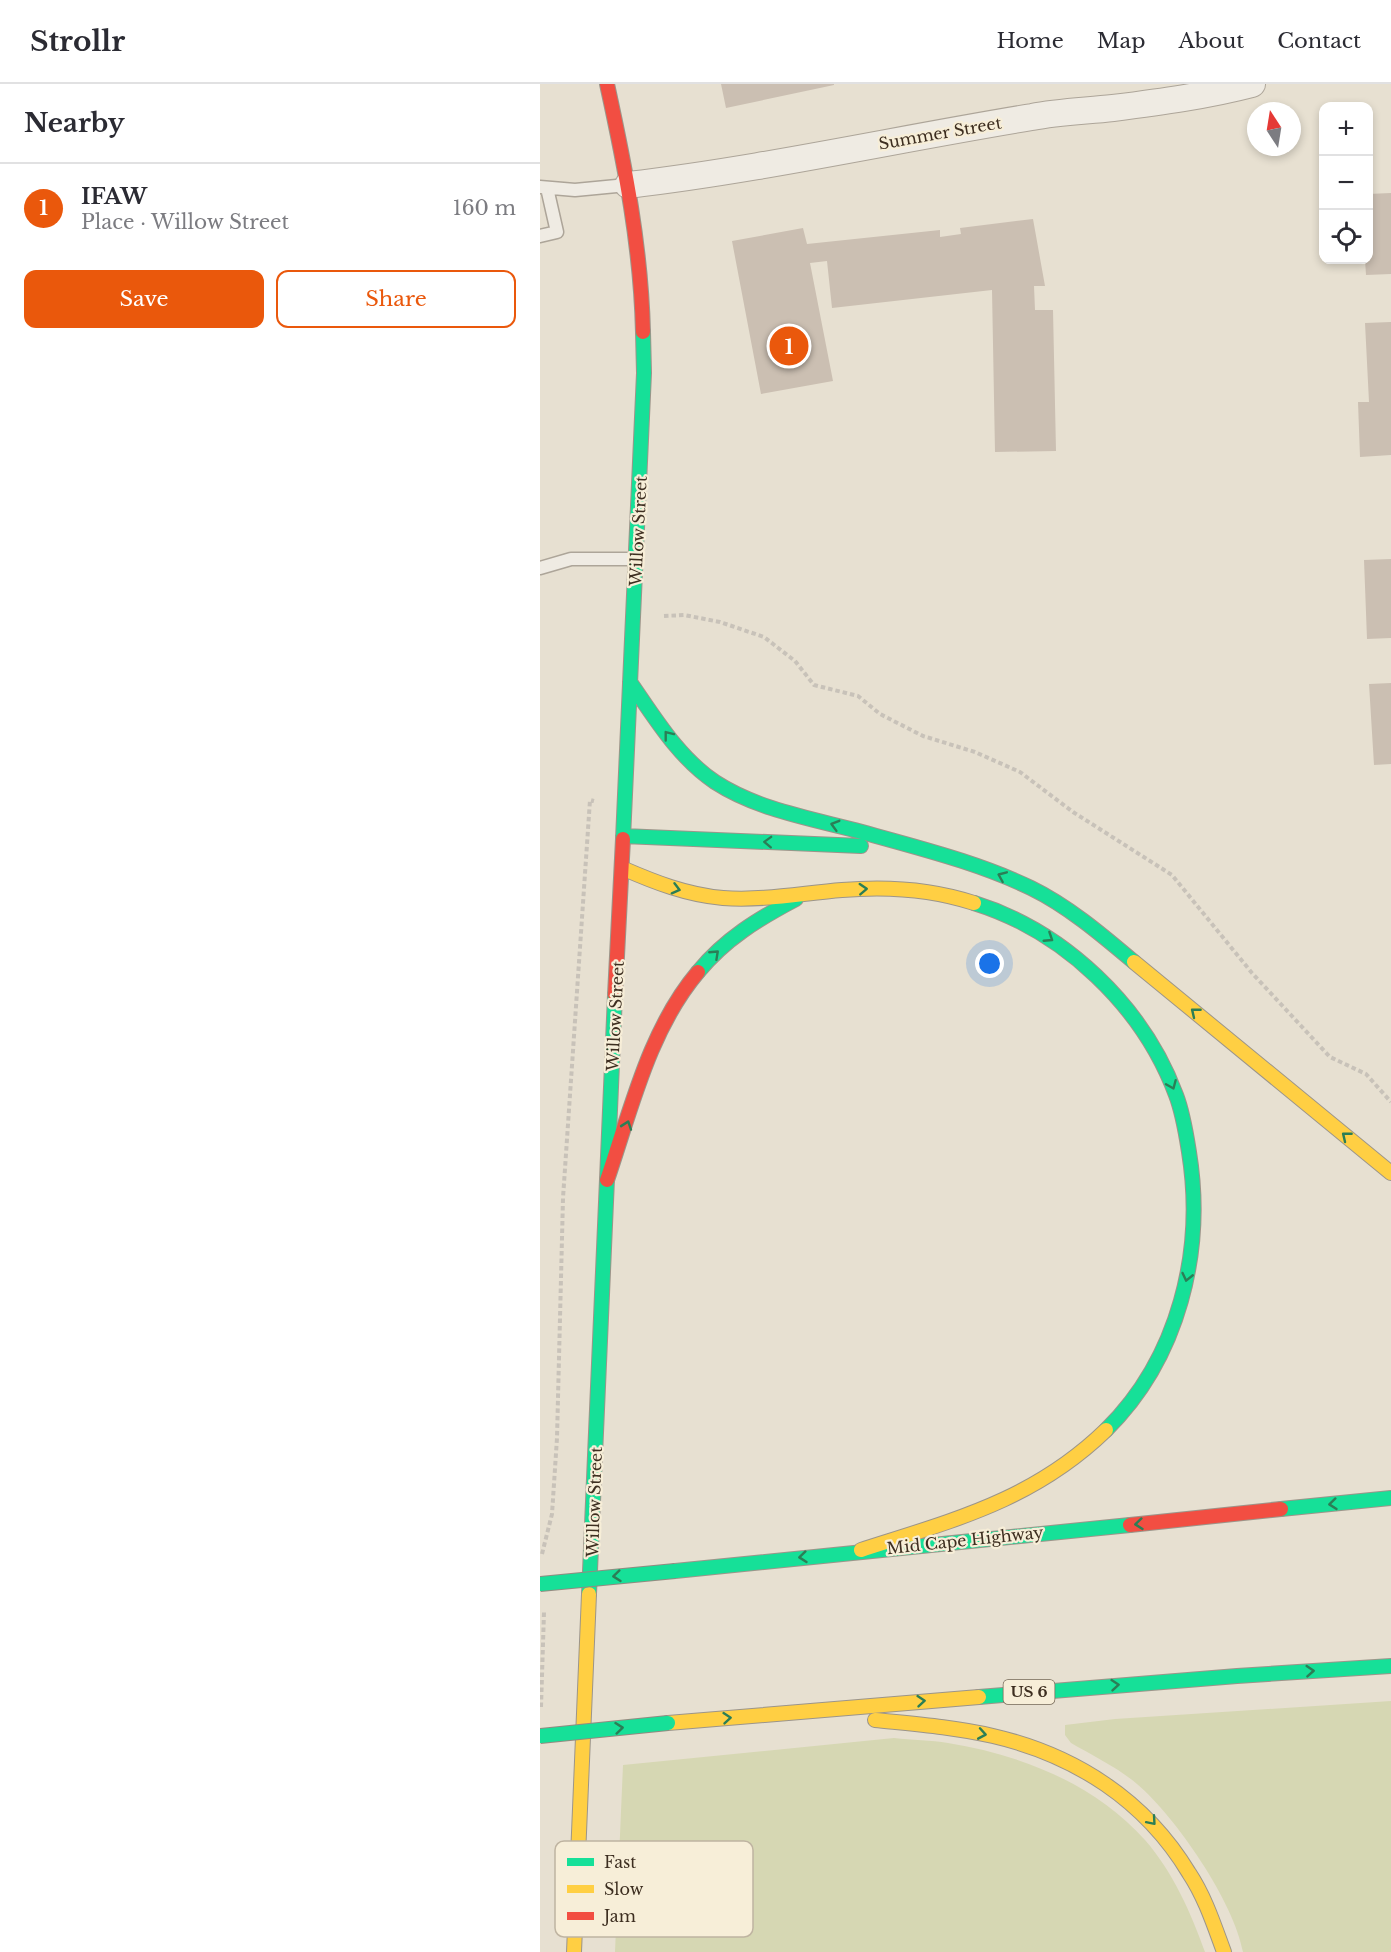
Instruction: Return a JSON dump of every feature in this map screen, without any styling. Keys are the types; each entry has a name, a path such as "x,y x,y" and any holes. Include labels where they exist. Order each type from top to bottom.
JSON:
{"main road":[{"name":"Willow Street","path":"579,1841 637,559 644,336 637,247 628,185 607,84"},
{"path":"630,682 681,751 712,780 728,789 764,805 931,854 963,861 1031,888 1082,920 1391,1173"},
{"path":"623,836 876,847 931,854"},
{"path":"622,868 652,882 675,889 725,898 759,898 882,888 916,890 950,896 1014,918 1046,936 1076,957 1124,1007 1145,1034 1175,1090 1190,1151 1194,1182 1196,1216 1193,1251 1177,1317 1150,1375 1129,1405 1083,1452 1032,1486 970,1513 861,1551"},
{"path":"607,1180 658,1037 674,1005 692,978 714,954 741,932 766,915 805,895"},
{"name":"Mid Cape Highway","path":"540,1584 1391,1498"},
{"name":"US 6","path":"540,1736 798,1711 1391,1666"},
{"path":"798,1711 950,1728 994,1736 1026,1744 1060,1757 1091,1774 1118,1791 1143,1812 1166,1837 1187,1867 1205,1899 1224,1952"},
{"name":"Willow Street","path":"574,1952 575,1937"}],"street":[{"name":"Summer Street","path":"628,185 761,166 904,138 1036,116 1166,101 1252,84"}],"lane":[{"path":"540,236 557,232 543,188 575,190 628,185"},
{"path":"540,568 571,558 637,559"}],"path":[{"path":"634,617 684,615 720,621 764,637 795,661 814,685 858,696 880,714 923,736 975,752 1020,772 1073,812 1172,875 1252,973 1330,1058 1366,1074 1391,1102"},
{"path":"541,1558 552,1514 557,1438 563,1198 590,800 624,808"},
{"path":"541,1711 544,1610"}],"green space":[{"path":"1391,1701 1391,1952 1243,1952 1228,1909 1216,1886 1169,1817 1130,1778 1071,1743 1065,1735 1065,1725 1115,1719"},
{"path":"894,1738 948,1743 1003,1755 1056,1775 1104,1803 1125,1820 1155,1852 1173,1879 1205,1952 615,1952 616,1937 753,1937 753,1841 620,1841 623,1765"}],"building":[{"path":"721,84 834,84 834,85 726,108"},
{"path":"1391,193 1391,274 1366,275 1365,264 1373,264 1373,194"},
{"path":"1033,219 1045,286 1034,286 1035,310 1053,310 1056,451 995,452 992,290 832,308 827,261 810,263 833,381 761,394 732,241 803,228 807,244 940,230 940,237 961,234 960,228"},
{"path":"1391,322 1391,455 1360,457 1358,402 1369,402 1365,323"},
{"path":"1391,559 1391,638 1367,639 1364,560"},
{"path":"1391,683 1391,764 1374,765 1369,684"}],"traffic: fast":[{"path":"623,839 644,373 643,332"},
{"path":"630,682 678,749 702,772 732,792 786,813 926,850 1011,879 1045,895 1071,912 1134,962"},
{"path":"623,836 861,846"},
{"path":"698,972 719,949 743,931 796,899"},
{"path":"974,903 1039,932 1096,976 1143,1031 1162,1062 1182,1116 1193,1189 1193,1227 1189,1264 1181,1301 1169,1337 1152,1370 1131,1401 1106,1430"},
{"path":"589,1594 615,995"},
{"path":"1281,1509 1391,1498"},
{"path":"675,1571 1130,1525"},
{"path":"540,1584 675,1571"},
{"path":"979,1697 1391,1666"},
{"path":"540,1736 668,1723"}],"traffic: slow":[{"path":"622,868 671,887 723,898 753,898 876,888 942,894 974,903"},
{"path":"1134,962 1391,1173"},
{"path":"861,1550 960,1517 1021,1491 1079,1454 1106,1430"},
{"path":"579,1841 589,1594"},
{"path":"668,1723 979,1697"},
{"path":"875,1720 964,1730 1023,1744 1079,1768 1105,1784 1151,1823 1171,1847 1200,1892 1224,1952"},
{"path":"574,1952 575,1937"}],"traffic: jam":[{"path":"607,84 631,207 642,300 643,332"},
{"path":"615,995 623,839"},
{"path":"607,1180 633,1099 654,1045 666,1019 698,972"},
{"path":"1130,1525 1281,1509"}],"place":[{"name":"IFAW","path":"789,346"}]}
